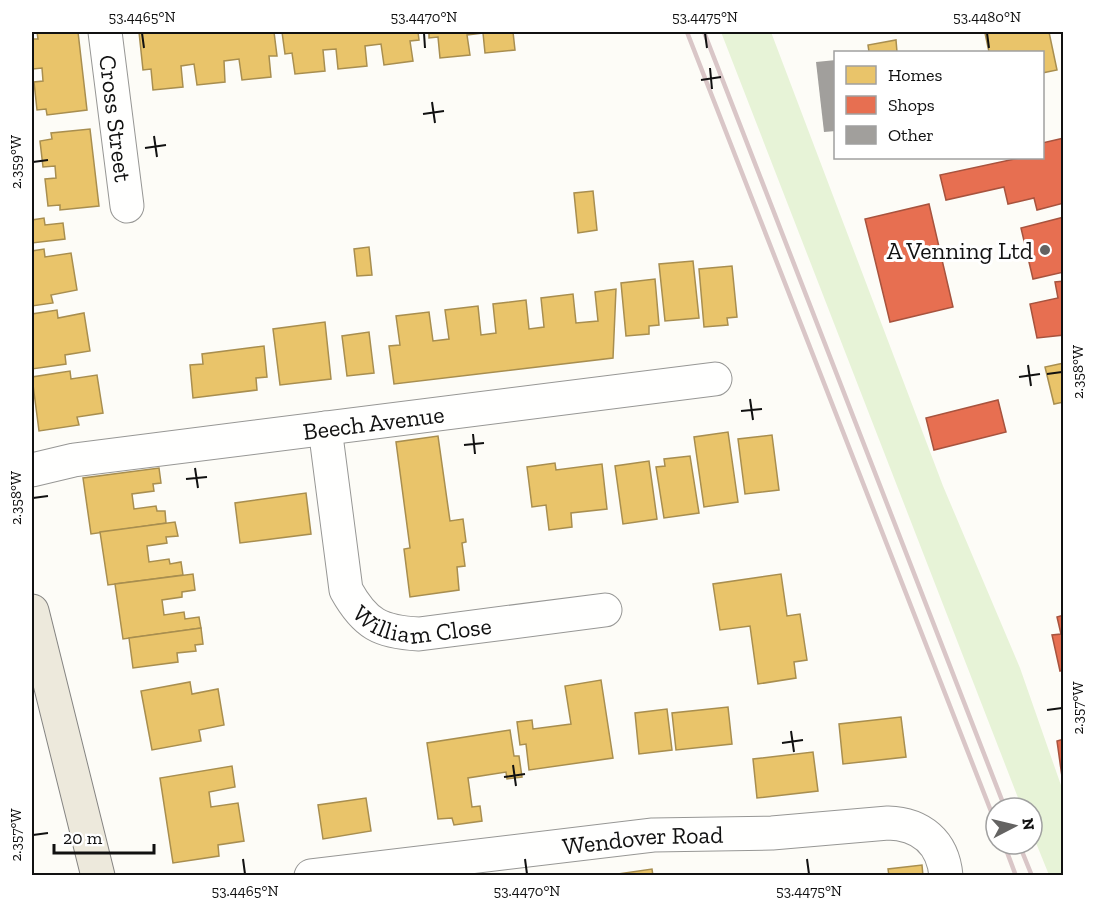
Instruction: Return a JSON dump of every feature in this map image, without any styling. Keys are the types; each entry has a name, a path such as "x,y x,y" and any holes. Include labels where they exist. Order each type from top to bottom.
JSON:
{"main road":[{"path":"32,611 98,876"}],"street":[{"name":"Cross Street","path":"105,32 127,206"},
{"name":"Beech Avenue","path":"32,470 74,460 715,379"},
{"name":"William Close","path":"325,428 346,590 357,610 375,626 397,633 419,634 605,610"},
{"name":"Wendover Road","path":"312,876 653,835 771,832 888,823 903,823 918,828 930,836 939,848 946,876"}],"green space":[{"path":"721,32 771,32 943,486 1020,668 1063,791 1063,875 1049,875 1041,856 1044,856 1044,796 1017,796"}],"building: Homes":[{"path":"37,32 78,32 87,110 47,115 46,109 37,110 34,82 43,81 42,68 33,69 32,39 38,39"},
{"path":"139,32 274,32 277,56 269,56 271,77 242,80 239,59 224,61 225,82 197,85 194,64 181,66 183,87 153,90 151,69 143,70"},
{"path":"282,32 418,32 419,40 410,41 413,61 384,65 381,44 365,46 367,66 338,69 336,49 323,50 325,71 295,74 292,53 285,54"},
{"path":"429,32 513,32 515,50 485,53 483,33 467,35 470,55 440,58 438,37 429,38"},
{"path":"1049,32 1057,70 1044,73 1044,51 989,51 985,33"},
{"path":"896,40 897,51 869,51 868,45"},
{"path":"90,129 99,206 60,210 60,205 48,206 45,179 56,178 55,166 43,167 40,141 52,139 51,133"},
{"path":"593,191 597,230 578,233 574,193"},
{"path":"44,218 45,225 63,223 65,239 32,243 32,220"},
{"path":"369,247 372,275 357,276 354,249"},
{"path":"44,249 45,257 71,253 77,290 51,295 53,303 32,306 32,251"},
{"path":"693,261 699,318 665,321 659,264"},
{"path":"732,266 737,317 727,318 728,325 704,327 699,269"},
{"path":"655,279 659,325 649,326 649,334 626,336 621,283"},
{"path":"616,289 613,358 394,384 389,346 400,345 396,316 429,312 433,341 449,339 445,310 478,306 481,335 496,333 493,304 526,300 529,329 544,327 541,298 573,294 576,323 598,321 595,292"},
{"path":"57,310 58,318 84,313 90,351 65,355 66,364 32,369 32,314"},
{"path":"325,322 331,379 280,385 273,329"},
{"path":"369,332 374,373 347,376 342,336"},
{"path":"264,346 267,377 256,378 257,390 193,398 190,365 203,364 202,354"},
{"path":"1064,363 1064,402 1054,404 1045,367"},
{"path":"70,371 71,379 97,375 103,413 77,417 79,425 39,431 32,377"},
{"path":"728,432 738,502 704,507 694,437"},
{"path":"772,435 779,490 745,494 738,439"},
{"path":"438,436 450,521 463,519 466,542 462,543 465,566 457,567 459,590 410,597 404,549 410,548 396,442"},
{"path":"690,456 699,513 664,518 656,467 665,466 664,459"},
{"path":"649,461 657,519 623,524 615,466"},
{"path":"555,463 556,470 602,464 607,509 571,513 572,527 549,530 546,505 532,507 527,467"},
{"path":"159,468 161,483 153,484 154,491 132,494 134,509 156,506 157,511 165,511 166,523 91,534 83,478"},
{"path":"306,493 311,534 240,543 235,503"},
{"path":"175,522 178,536 166,537 167,543 147,546 149,562 169,559 170,564 181,562 183,575 108,585 100,532"},
{"path":"193,574 195,590 182,592 182,597 162,600 164,615 184,612 185,619 199,617 201,628 123,639 115,584"},
{"path":"781,574 787,616 800,614 807,660 794,662 796,678 758,684 750,626 720,630 713,584"},
{"path":"201,628 203,644 195,645 196,651 177,653 178,662 133,668 129,638"},
{"path":"601,680 613,758 529,770 526,744 520,745 517,722 532,720 533,729 571,724 565,686"},
{"path":"190,682 192,694 218,689 224,725 199,730 201,741 152,750 141,691"},
{"path":"728,707 732,744 676,750 672,713"},
{"path":"667,709 672,750 639,754 635,713"},
{"path":"901,717 906,757 843,764 839,724"},
{"path":"510,730 514,756 519,756 522,777 507,779 506,772 468,778 472,807 480,806 482,821 454,825 452,818 438,819 427,743"},
{"path":"813,752 818,791 757,798 753,759"},
{"path":"232,766 235,787 209,792 211,807 238,803 244,841 218,845 219,856 173,863 160,778"},
{"path":"366,798 371,831 323,839 318,805"},
{"path":"922,865 923,876 889,876 888,869"},
{"path":"652,869 653,876 604,876"}],"building: Shops":[{"path":"1064,138 1064,203 1037,210 1034,198 1008,204 1004,187 946,200 940,175 1014,159 1044,159 1044,143"},
{"path":"929,204 953,307 890,322 865,219"},
{"name":"A Venning Ltd","path":"1064,217 1064,272 1033,279 1021,228"},
{"path":"1064,281 1064,335 1037,338 1030,304 1058,298 1055,282"},
{"path":"998,400 1006,432 934,450 926,418"},
{"path":"1064,615 1064,670 1060,671 1052,635 1061,634 1057,617"},
{"path":"1064,739 1064,791 1057,741"}],"building: Other":[{"path":"834,60 834,131 824,132 816,62"}],"railway":[{"path":"687,32 985,796"},
{"path":"704,32 1000,796"},
{"path":"1008,856 1016,876"},
{"path":"1024,856 1032,876"}],"place":[{"name":"A Venning Ltd","path":"1045,250"}]}
